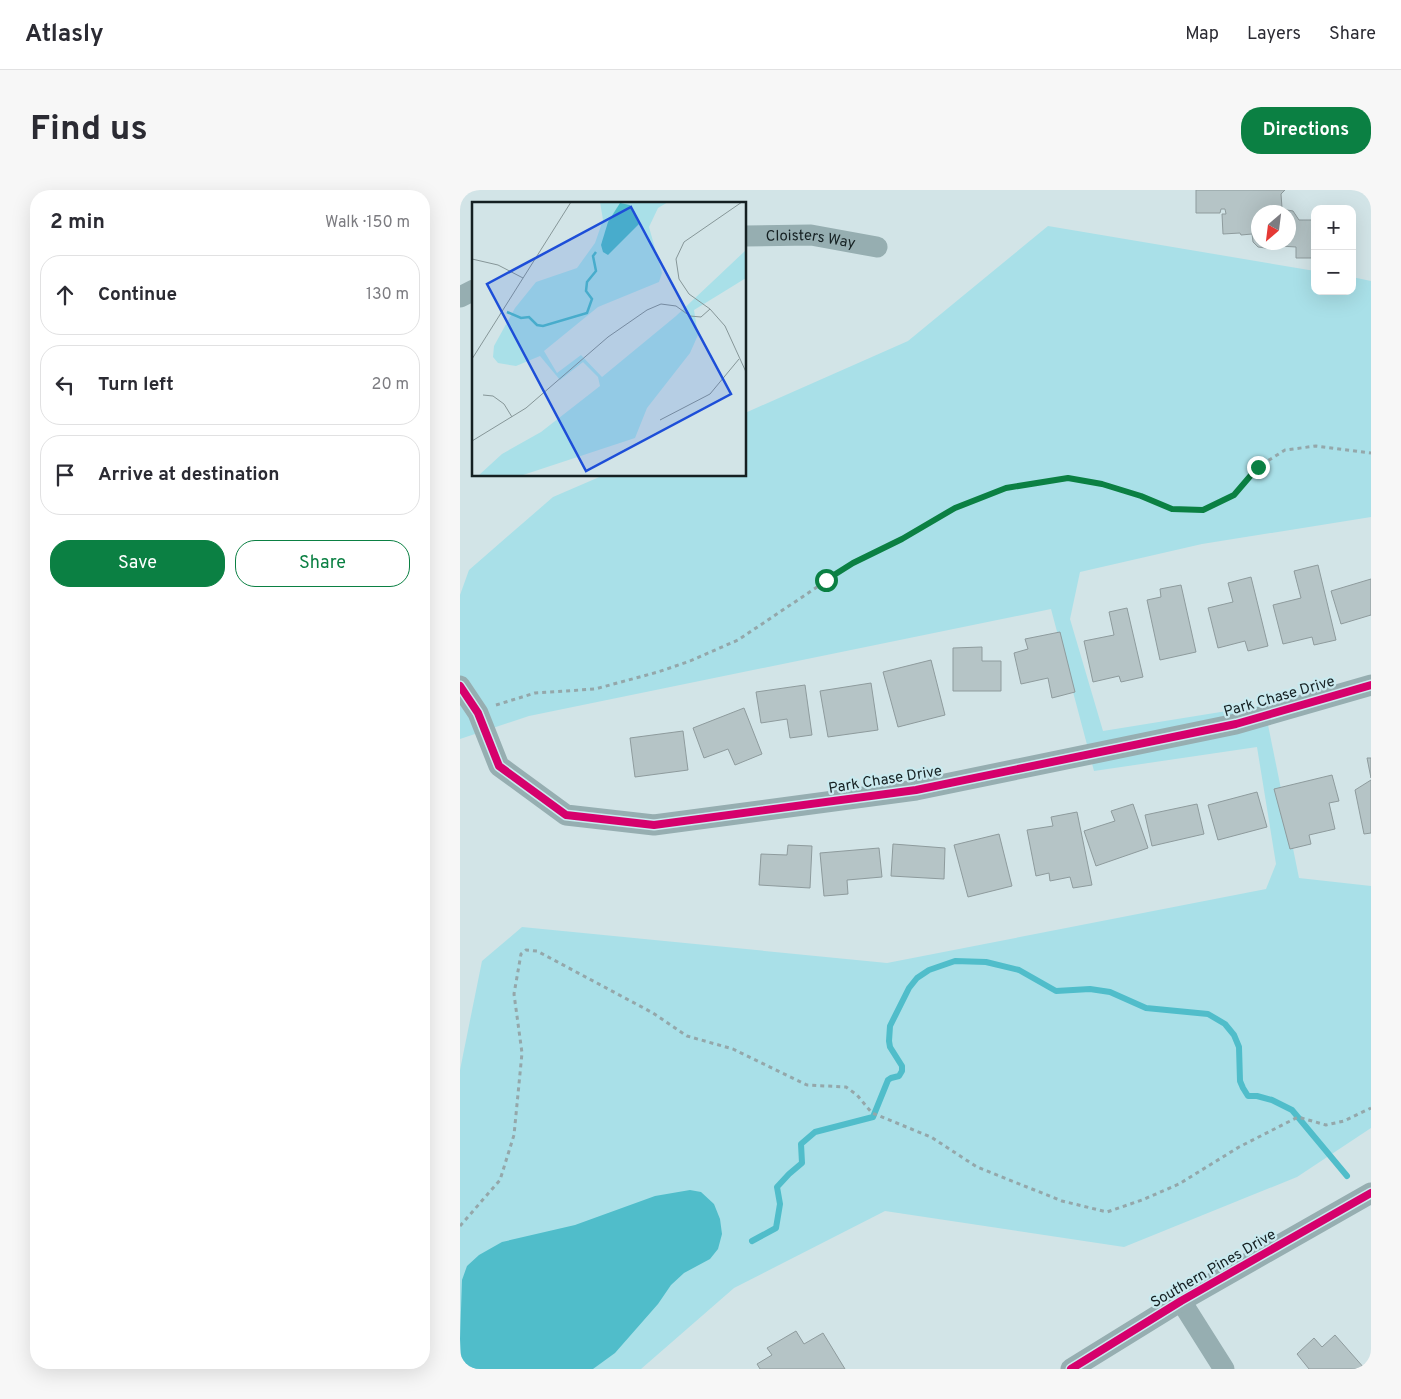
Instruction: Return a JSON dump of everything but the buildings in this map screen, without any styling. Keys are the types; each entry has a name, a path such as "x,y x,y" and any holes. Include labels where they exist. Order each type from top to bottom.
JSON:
{"street":[{"name":"Cloisters Way","path":"746,236 811,235 877,247"},
{"path":"460,297 472,291"},
{"name":"Park Chase Drive","path":"460,686 478,713 499,766 566,815 654,825 916,790 1236,724 1371,685"},
{"name":"Southern Pines Drive","path":"1071,1369 1181,1301 1371,1193"},
{"path":"1181,1301 1224,1369"}],"path":[{"path":"478,713 498,704 535,693 595,689 658,672 690,661 738,640 853,563 902,539 955,508 1006,488 1068,478 1118,488 1172,509 1203,510 1234,495 1258,467 1285,450 1316,446 1371,454"},
{"path":"460,1226 500,1180 514,1135 522,1052 514,994 521,954 526,950 537,951 653,1013 687,1036 733,1050 807,1085 846,1087 857,1095 872,1113 931,1137 977,1167 1062,1201 1106,1212 1142,1200 1179,1184 1239,1147 1298,1117 1326,1125 1344,1121 1371,1108"}],"shaded area":[{"path":"1048,226 1311,270 1311,295 1356,295 1356,278 1371,281 1371,517 1202,544 1080,572 1070,619 1103,731 1264,705 1299,878 1371,886 1371,1128 1297,1177 1124,1247 885,1211 734,1288 641,1369 460,1369 460,1070 482,961 522,927 887,963 1266,889 1276,864 1257,747 1094,771 1051,609 529,716 460,739 460,595 469,570 553,497 602,476 746,476 746,413 908,341"}],"water":[{"path":"690,1190 701,1192 714,1204 720,1219 722,1234 718,1249 710,1259 684,1273 671,1285 658,1304 615,1353 593,1369 462,1369 460,1339 462,1280 467,1266 479,1255 502,1242 575,1225 655,1196"}],"waterway":[{"path":"752,1241 776,1228 780,1204 777,1187 802,1163 801,1144 815,1132 873,1117 888,1080 899,1076 902,1071 902,1066 890,1047 890,1026 909,988 917,978 929,970 955,961 986,962 1019,970 1056,991 1090,989 1110,992 1146,1008 1208,1014 1225,1024 1234,1035 1239,1047 1240,1081 1248,1096 1272,1100 1292,1110 1347,1176"}],"cycle path":[{"path":"460,686 478,713 499,766 566,815 654,825 916,790 1236,724 1371,685"},
{"path":"1071,1369 1181,1301 1371,1193"}],"route":[{"path":"826,580 853,563 902,539 955,508 1006,488 1068,478 1102,484 1141,496 1172,509 1203,510 1234,495 1258,467"}]}
